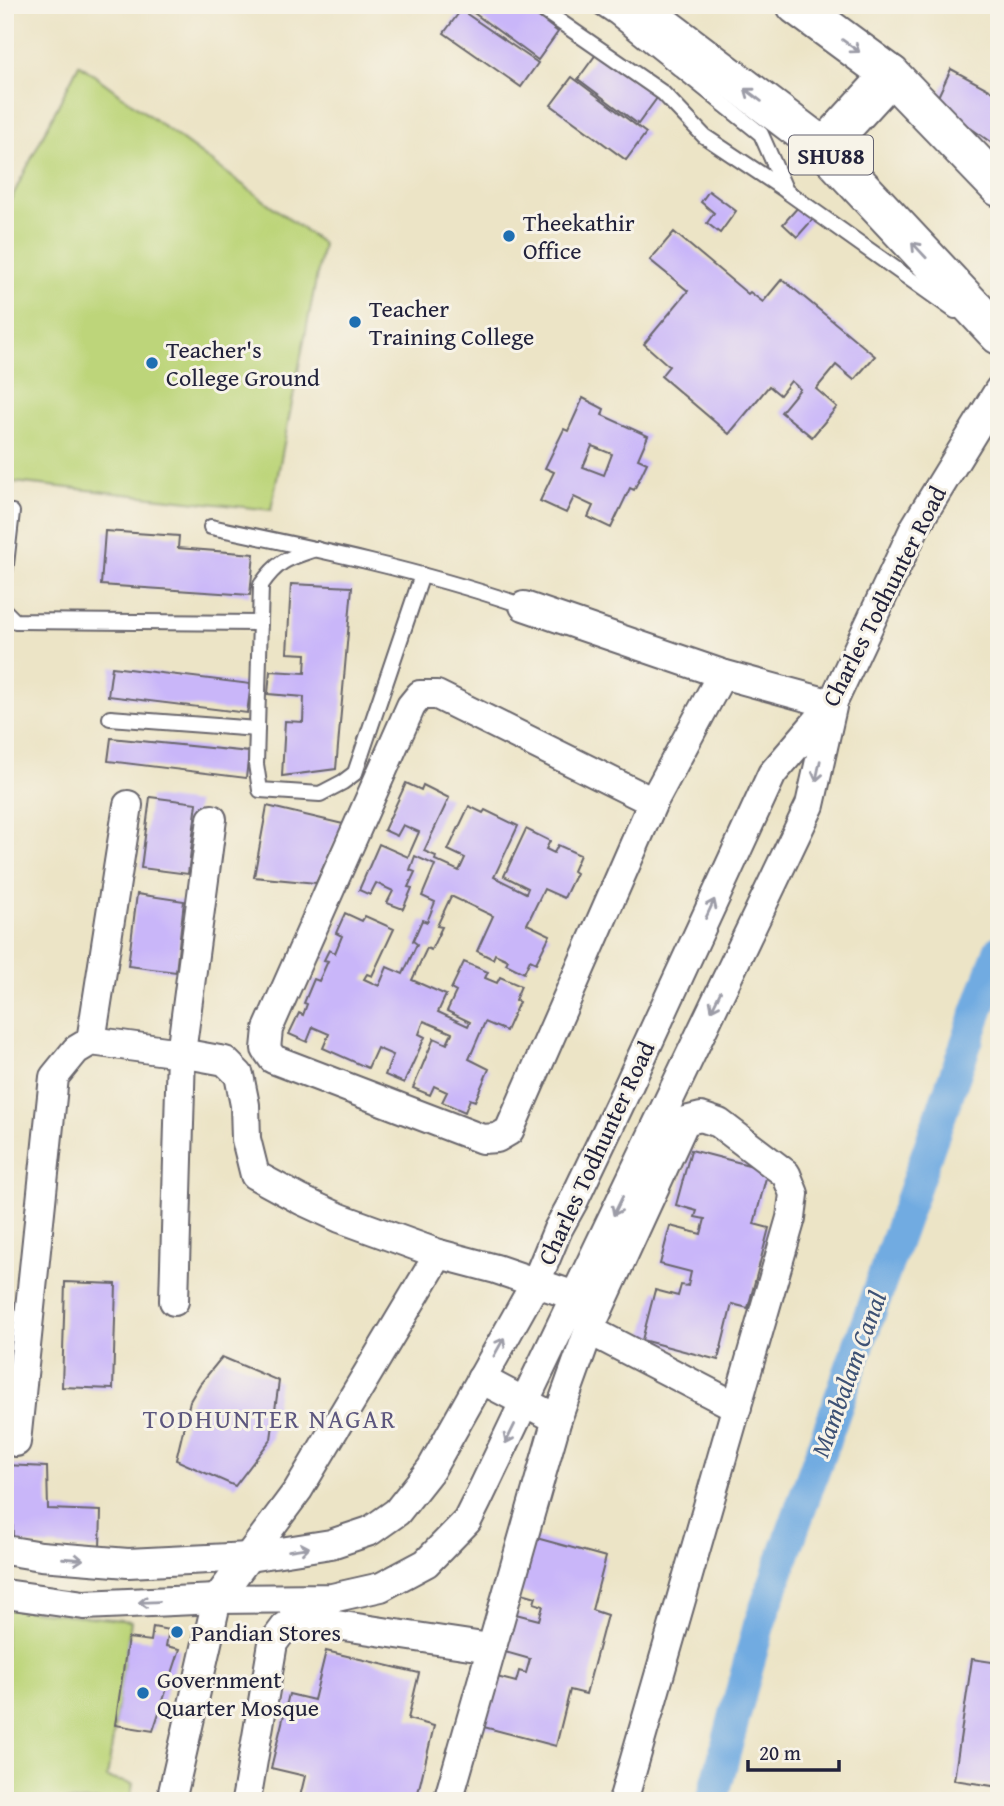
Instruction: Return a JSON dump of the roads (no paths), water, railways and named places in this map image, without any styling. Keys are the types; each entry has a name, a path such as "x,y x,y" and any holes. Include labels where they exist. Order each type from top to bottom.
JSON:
{"main road":[{"name":"SHU88","path":"635,5 824,148 999,335"},
{"path":"796,5 891,75 999,187"},
{"path":"824,148 891,75"}],"street":[{"name":"Charles Todhunter Road","path":"181,1053 225,1061 239,1075 245,1105 246,1139 255,1175 340,1218 439,1254 536,1282 558,1229 772,774 832,704 915,527 999,390"},
{"path":"5,1594 85,1605 217,1599 332,1598 381,1587 426,1563 467,1521 810,805 832,704 722,674 524,606"},
{"path":"653,802 437,695 420,695 411,706 268,1029 266,1049 273,1059 482,1139 497,1138 509,1130 653,802 722,674"},
{"path":"91,1041 128,805"},
{"path":"174,1301 181,1053 212,819"},
{"path":"690,952 733,967"},
{"path":"16,1442 54,1077 76,1050 91,1041 181,1053"},
{"path":"448,1801 557,1419 589,1330 685,1121 701,1117 719,1123 786,1174 794,1194 791,1217 623,1801"},
{"path":"171,1801 217,1599 298,1490 439,1254"},
{"path":"5,1550 41,1556 128,1563 249,1558 331,1544 370,1531 397,1513 431,1469 536,1282 575,1296"},
{"path":"589,1330 737,1407"},
{"path":"481,1379 557,1419"},
{"path":"246,1801 273,1643 285,1627 298,1619 491,1648"}],"lane":[{"path":"536,5 663,93 704,136 999,343"},
{"path":"597,5 761,134 786,191"},
{"path":"5,573 12,512"},
{"path":"211,527 378,563 524,606"},
{"path":"316,549 287,559 272,569 261,585 256,764 260,790 320,794 355,774 422,575"},
{"path":"5,611 15,621 260,624"},
{"path":"110,718 257,729"}],"waterway":[{"name":"Mambalam Canal","path":"712,1801 759,1625 999,951"}],"place":[{"name":"Theekathir Office","path":"509,236"},
{"name":"Teacher Training College","path":"355,322"},
{"name":"Teacher's College Ground","path":"152,363"},
{"name":"Pandian Stores","path":"177,1632"},
{"name":"Government Quarter Mosque","path":"143,1693"}],"district":[{"name":"TODHUNTER NAGAR","path":"270,1418"}]}
